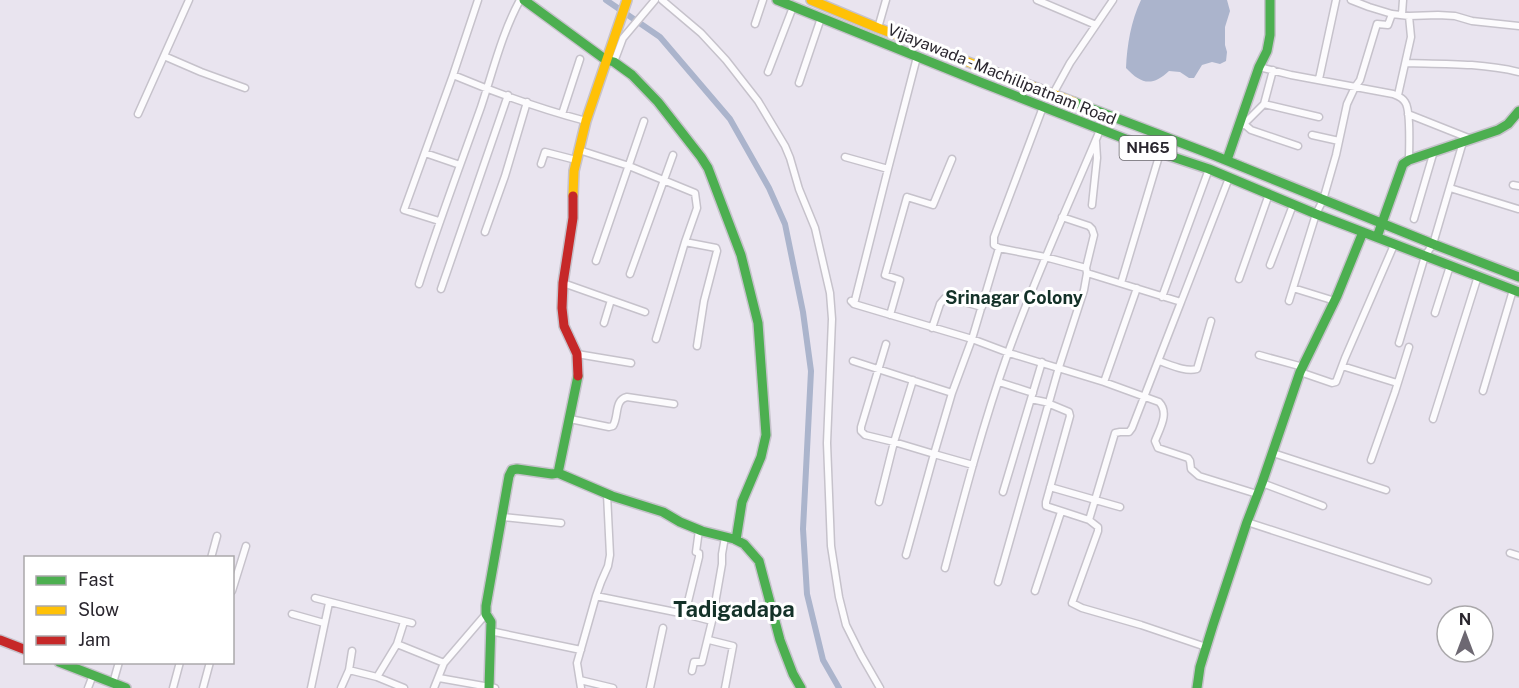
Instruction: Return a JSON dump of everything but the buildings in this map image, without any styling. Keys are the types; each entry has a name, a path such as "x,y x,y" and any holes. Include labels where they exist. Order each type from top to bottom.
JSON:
{"main road":[{"path":"522,0 632,75 658,102 708,168 737,244 758,323 766,435 761,457 742,502 736,540"},
{"path":"558,473 579,366 577,354 562,317 563,283 573,218 576,160 586,120 610,61 611,48 627,0"},
{"name":"Vijayawada - Machilipatnam Road","path":"777,0 1516,291"},
{"name":"Vijayawada - Machilipatnam Road","path":"811,0 878,28 1227,160 1382,224 1519,276"},
{"path":"1227,160 1242,125 1270,38 1270,0"},
{"path":"1377,237 1403,164 1498,130 1508,124 1519,111"},
{"path":"1197,688 1206,647 1287,408 1363,232"},
{"path":"491,688 491,622 486,614 509,476 512,470 522,469 558,473 607,494 663,512 699,530 744,544 759,561 780,640 801,688"},
{"path":"0,640 24,649"},
{"path":"62,664 126,688"}],"street":[{"path":"138,114 189,0"},
{"path":"439,221 404,210 478,0"},
{"path":"419,284 509,23 522,0"},
{"path":"662,0 701,33 758,101 785,146 814,228 830,293 832,319 826,442 831,546 846,625 880,688"},
{"path":"755,24 763,0"},
{"path":"878,28 886,0"},
{"path":"1037,0 1096,25"},
{"path":"1053,94 1070,63 1113,0"},
{"path":"1318,79 1336,0"},
{"path":"1352,0 1392,14 1455,16 1473,21 1519,26"},
{"path":"1398,95 1411,37 1403,0"},
{"path":"610,61 622,38 653,2"},
{"path":"768,72 793,7"},
{"path":"1289,301 1316,214 1323,200 1347,104 1354,87 1360,80 1377,24 1388,25 1392,14"},
{"path":"799,83 821,18"},
{"path":"164,56 245,88"},
{"path":"917,57 853,303 1059,367 1159,402 1164,411 1155,441 1158,448 1188,459 1191,470 1199,476 1257,494"},
{"path":"562,114 580,59"},
{"path":"1406,63 1472,64 1519,72"},
{"path":"1259,67 1398,95 1407,104 1409,160"},
{"path":"1273,70 1264,104 1242,125 1298,146"},
{"path":"453,75 562,114 586,120"},
{"path":"441,289 508,95"},
{"path":"485,232 505,176 527,102"},
{"path":"1264,104 1319,117"},
{"path":"1043,106 994,237 994,245 1046,257 1181,302"},
{"path":"1399,343 1425,256 1433,244 1467,141 1408,114"},
{"path":"596,261 644,121"},
{"path":"945,568 973,465 1008,353 1062,217 1101,129"},
{"path":"1312,135 1339,141"},
{"path":"1092,205 1097,152 1095,141"},
{"path":"579,150 629,166 695,192 697,208 656,339"},
{"path":"1414,219 1434,151"},
{"path":"541,164 544,152 576,160"},
{"path":"425,153 460,165"},
{"path":"1121,283 1161,153"},
{"path":"630,274 673,155"},
{"path":"845,157 888,169"},
{"path":"890,315 900,280 885,275 907,197 933,205 952,159"},
{"path":"1162,297 1209,169"},
{"path":"1089,520 1115,433 1129,432 1137,417 1229,178"},
{"path":"1450,188 1518,209"},
{"path":"1239,279 1269,194"},
{"path":"1270,265 1293,204"},
{"path":"998,582 1059,367 1084,290 1094,235 1089,226 1062,217"},
{"path":"685,242 716,248 717,251 704,301 697,346"},
{"path":"1258,355 1302,369 1332,383 1336,382 1395,244"},
{"path":"906,555 952,393 972,339 999,248"},
{"path":"1435,313 1450,266"},
{"path":"1433,419 1478,276"},
{"path":"563,283 645,312"},
{"path":"1104,382 1137,288"},
{"path":"1293,288 1335,301"},
{"path":"1483,391 1516,291"},
{"path":"932,328 940,304 945,298 982,307"},
{"path":"604,323 611,300"},
{"path":"1159,361 1187,370 1197,369 1211,321"},
{"path":"886,344 861,432 973,465"},
{"path":"1371,460 1409,347"},
{"path":"577,354 631,363"},
{"path":"853,361 952,393"},
{"path":"1003,492 1042,362"},
{"path":"1342,366 1397,383"},
{"path":"879,502 913,380"},
{"path":"999,382 1048,405 1069,412 1070,416 1046,505 1089,520 1098,526 1072,603 1206,647"},
{"path":"570,419 613,426 619,402 627,397 674,404"},
{"path":"1272,453 1386,490"},
{"path":"1262,483 1323,506"},
{"path":"1050,487 1120,507"},
{"path":"580,688 577,667 585,632 609,560 607,494"},
{"path":"1035,591 1061,512"},
{"path":"503,517 561,523"},
{"path":"1247,522 1428,581"},
{"path":"685,614 699,557 699,553 696,552 699,530"},
{"path":"212,556 217,536"},
{"path":"692,671 694,662 702,662 709,640 725,537"},
{"path":"234,585 246,546"},
{"path":"1510,553 1519,556"},
{"path":"596,596 712,621"},
{"path":"315,598 412,623"},
{"path":"311,688 329,603"},
{"path":"292,614 324,623"},
{"path":"434,688 444,663 486,614"},
{"path":"377,677 397,644 404,622"},
{"path":"650,688 663,628"},
{"path":"490,631 581,650"},
{"path":"709,640 733,646 725,688"},
{"path":"397,644 444,663"},
{"path":"341,688 349,670 352,651"},
{"path":"113,683 119,664"},
{"path":"173,688 180,664"},
{"path":"202,688 210,664"},
{"path":"349,670 377,677 404,688"},
{"path":"88,688 93,675"},
{"path":"439,678 491,688"},
{"path":"580,680 613,688"}],"water":[{"path":"1141,0 1227,0 1230,11 1225,27 1226,61 1220,64 1212,62 1202,65 1194,78 1189,78 1180,72 1169,71 1157,80 1147,82 1137,77 1126,68 1130,33"}],"waterway":[{"path":"606,0 660,37 730,119 769,188 785,224 803,312 811,371 803,529 807,594 823,660 839,688"}],"traffic: fast":[{"path":"524,0 606,60 614,62 632,75 658,102 708,168 741,255 758,323 766,435 761,457 742,502 736,540"},
{"path":"777,0 980,82 1161,153 1209,169 1316,214 1519,292"},
{"path":"1227,160 1259,67 1267,51 1270,35 1270,0"},
{"path":"1074,102 1519,277"},
{"path":"1377,237 1403,164 1498,130 1508,124 1519,111"},
{"path":"1197,688 1200,667 1213,625 1300,372 1337,296 1363,232"},
{"path":"489,688 491,622 486,614 486,606 509,476 512,470 517,469 558,473 578,376"},
{"path":"558,473 612,496 663,512 702,531 734,539 744,544 759,561 780,640 801,688"},
{"path":"64,664 126,688"}],"traffic: slow":[{"path":"573,196 574,171 586,121 627,0"},
{"path":"811,0 878,28 1074,102"}],"traffic: jam":[{"path":"573,196 573,218 563,283 562,308 564,326 577,354 578,376"},
{"path":"0,640 24,649"}],"district":[{"name":"Srinagar Colony","path":"1014,298"},
{"name":"Tadigadapa","path":"734,609"}]}
